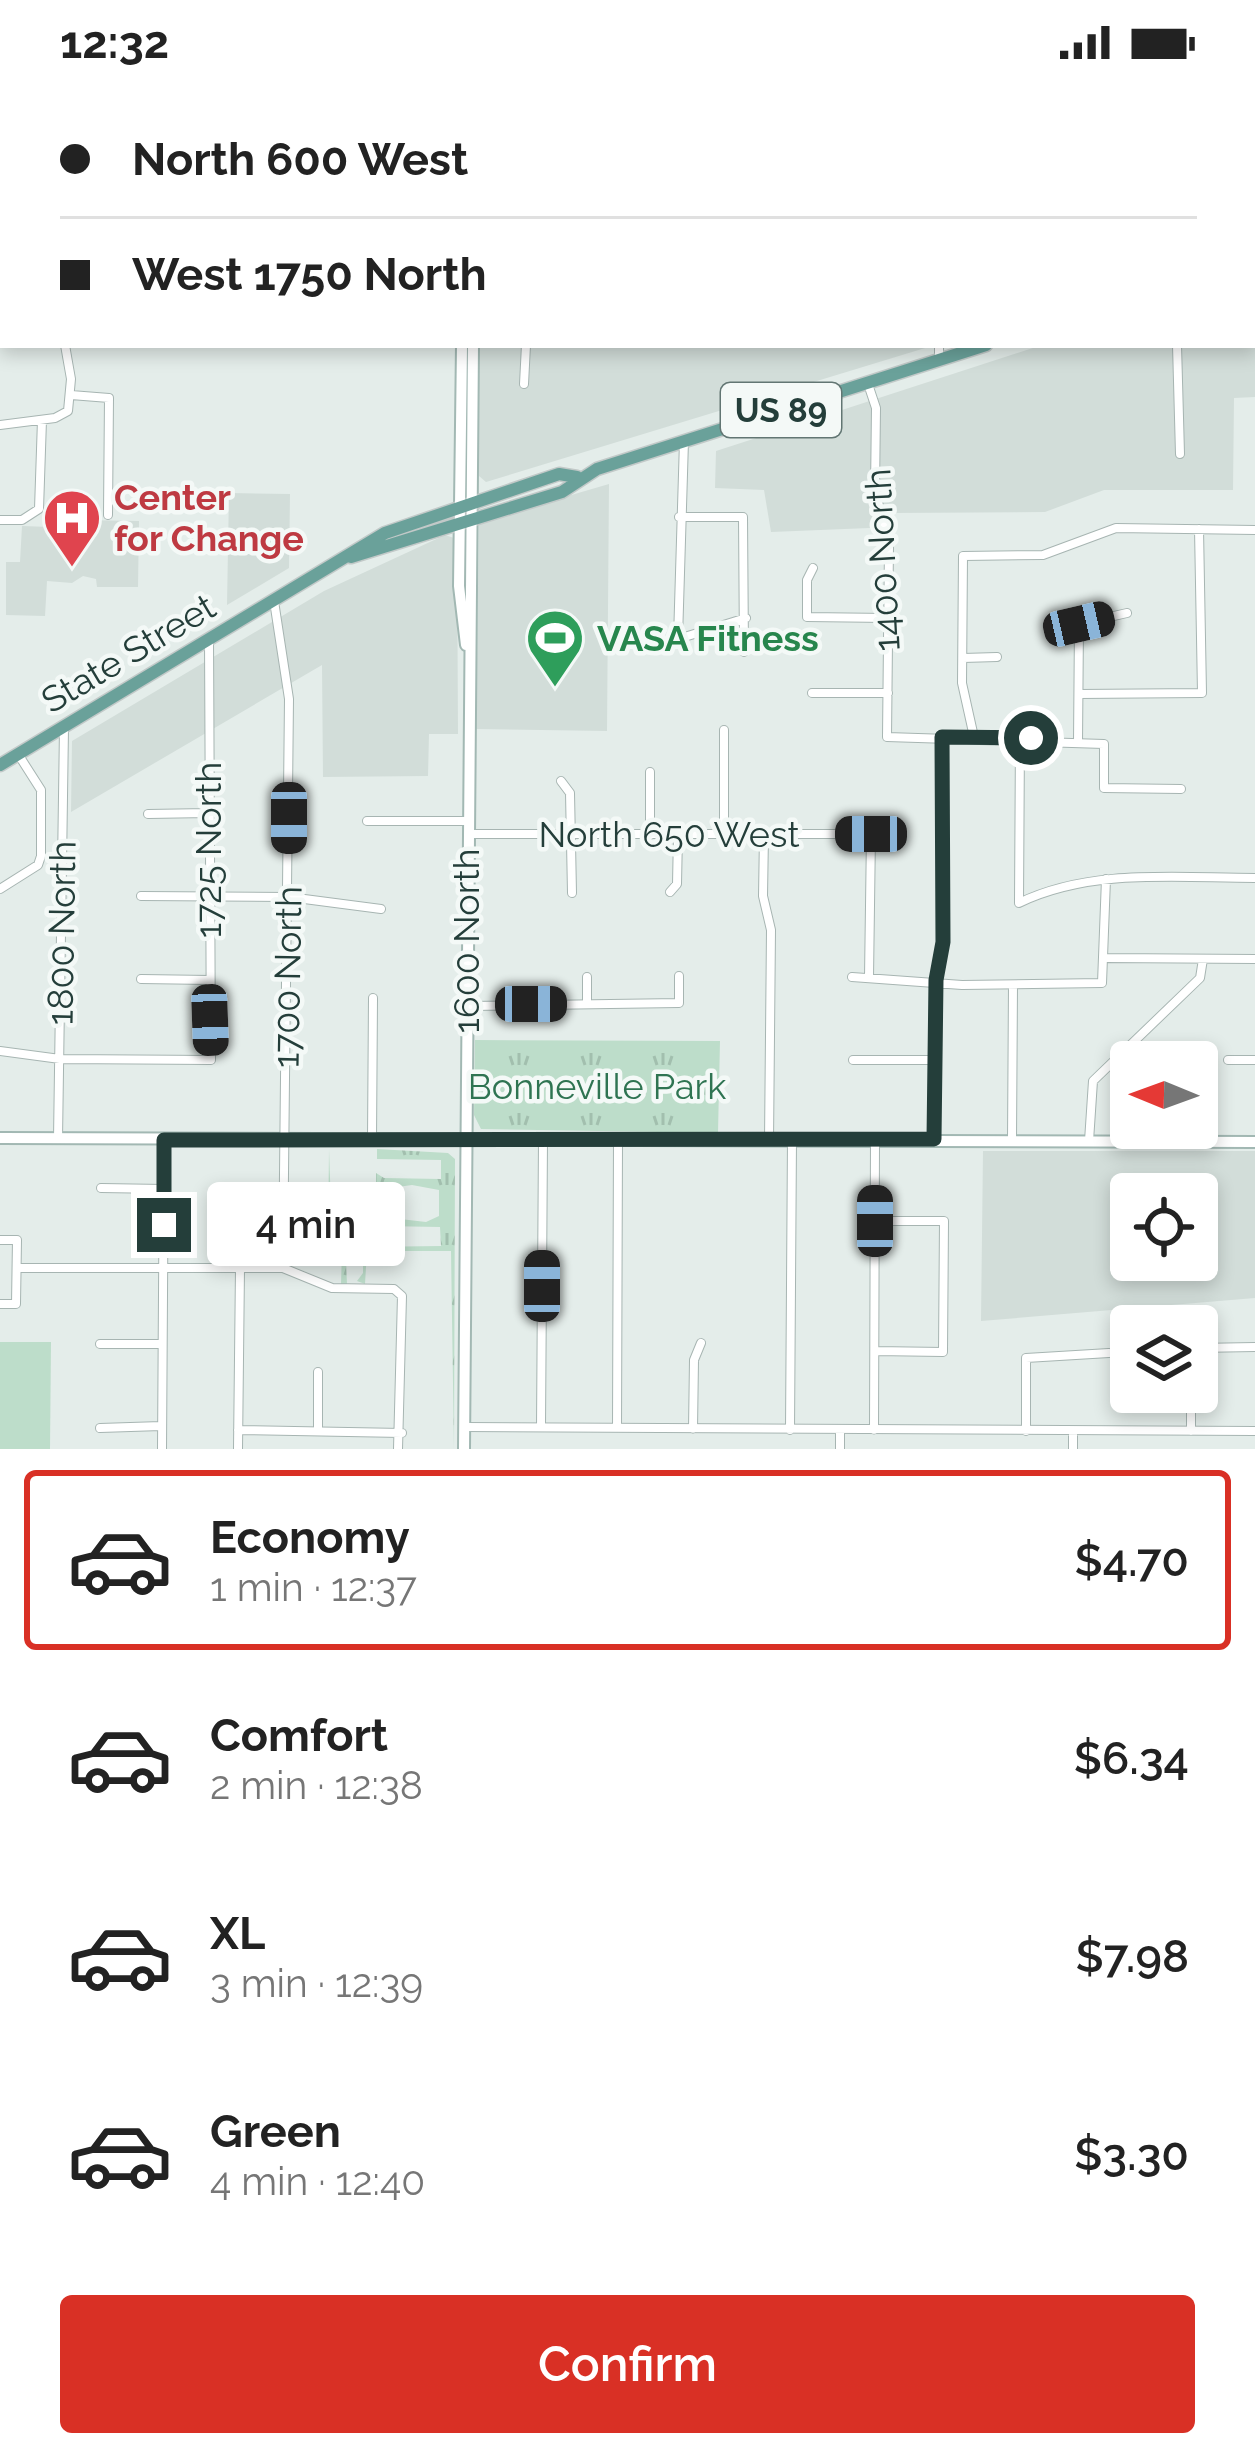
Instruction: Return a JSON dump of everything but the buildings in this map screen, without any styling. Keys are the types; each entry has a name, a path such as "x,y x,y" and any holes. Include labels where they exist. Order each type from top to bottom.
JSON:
{"main road":[{"name":"State Street","path":"351,557 562,491 577,477 868,384 939,352"},
{"name":"State Street","path":"0,766 386,533 559,474 577,477"}],"street":[{"path":"0,425 64,415 71,395 65,348"},
{"name":"1600 North","path":"462,348 465,504"},
{"name":"1600 North","path":"464,1449 467,648 461,631 473,348"},
{"path":"524,385 526,348"},
{"path":"1177,348 1180,454"},
{"name":"1400 North","path":"868,384 876,408 874,490 889,545 887,737 942,737"},
{"path":"71,395 104,395 110,402 108,515"},
{"path":"0,520 22,520 39,508 42,420"},
{"path":"684,440 678,640 746,618"},
{"path":"680,517 742,517 744,652"},
{"path":"974,737 963,658 962,556 1043,555 1105,529 1255,530"},
{"path":"1078,694 1202,693 1199,530"},
{"path":"813,568 806,580 807,617 888,618"},
{"name":"1700 North","path":"274,600 289,699 283,1268"},
{"path":"1078,742 1079,624 1127,613"},
{"name":"1725 North","path":"60,1059 211,1060 209,639"},
{"path":"963,658 997,658"},
{"path":"812,693 888,693"},
{"name":"1800 North","path":"58,1139 64,727"},
{"path":"724,730 724,835"},
{"path":"934,1139 936,980 943,942 942,737 1104,744 1104,788 1180,789"},
{"path":"1020,737 1018,903 1055,888 1106,879 1255,878"},
{"path":"0,889 40,861 41,790 19,754"},
{"path":"650,772 650,836"},
{"path":"561,781 570,793 572,893"},
{"path":"148,814 208,813"},
{"name":"North 650 West","path":"367,821 572,834 871,834 869,977"},
{"path":"670,892 677,884 678,835"},
{"path":"764,836 764,896 771,930 769,1141"},
{"path":"852,977 1013,986 1096,985 1105,980 1106,879"},
{"path":"141,896 289,896 381,909"},
{"path":"1106,958 1255,959"},
{"path":"1089,1141 1093,1081 1200,978 1203,958"},
{"path":"466,1006 679,1004 679,976"},
{"path":"587,977 587,1003"},
{"path":"141,980 209,980"},
{"path":"1012,1140 1013,986"},
{"path":"372,1139 373,998"},
{"path":"0,1051 60,1059"},
{"path":"853,1060 934,1060"},
{"path":"1228,1060 1255,1060"},
{"path":"0,1138 1110,1139"},
{"path":"1218,1138 1255,1142"},
{"path":"162,1449 164,1140"},
{"path":"541,1427 543,1140"},
{"path":"790,1430 792,1140"},
{"path":"874,1430 875,1140"},
{"path":"616,1428 618,1141"},
{"path":"101,1189 164,1189"},
{"path":"226,1190 282,1192"},
{"path":"875,1221 944,1221 943,1352 875,1351"},
{"path":"0,1240 17,1240 16,1304 0,1304"},
{"path":"17,1268 283,1268 332,1288 394,1289 402,1296 398,1449"},
{"path":"238,1449 240,1268"},
{"path":"693,1429 694,1360 700,1343"},
{"path":"100,1344 162,1344"},
{"path":"1218,1348 1255,1347"},
{"path":"1026,1431 1026,1358 1109,1353"},
{"path":"318,1372 318,1431"},
{"path":"1192,1413 1192,1431"},
{"path":"100,1427 161,1426"},
{"path":"464,1427 1255,1431"},
{"path":"238,1430 401,1432"},
{"path":"840,1431 840,1449"},
{"path":"1073,1432 1073,1449"}],"shaded area":[{"path":"478,348 925,348 486,482 479,476"},
{"path":"1033,348 1255,348 1255,397 1234,398 1233,490 1104,490 1045,512 891,513 894,527 771,532 764,490 715,488 716,451"},
{"path":"609,484 607,731 476,729 479,522"},
{"path":"229,493 290,494 289,568 227,605"},
{"name":"Center for Change","path":"79,520 139,521 138,587 97,587 96,579 83,576 72,583 47,581 45,616 6,615 6,562 20,562 22,526 78,528"},
{"path":"445,535 457,539 458,734 429,734 428,776 323,777 322,665 71,812 72,741 324,591"},
{"path":"983,1151 1255,1151 1255,1298 1110,1305 1110,1310 981,1321"}],"green space":[{"name":"Bonneville Park","path":"475,1040 720,1041 718,1133 481,1129 474,1115"},
{"path":"329,1149 332,1235 345,1241 347,1284 341,1284 342,1250 328,1238"},
{"path":"377,1149 448,1153 455,1159 454,1449 451,1251 367,1251 365,1284 357,1281 363,1273 363,1247 441,1246 440,1227 382,1226 376,1233 376,1173 384,1178 441,1179 441,1160 377,1159","holes":["412,1185 439,1190 439,1216 426,1222 383,1217 383,1189"]},
{"path":"0,1342 51,1342 50,1449 0,1449"}],"place":[{"name":"Center for Change","path":"72,569"},
{"name":"VASA Fitness","path":"555,689"}],"route":[{"path":"164,1225 164,1140 934,1139 936,980 943,942 942,737 1031,738"}]}
